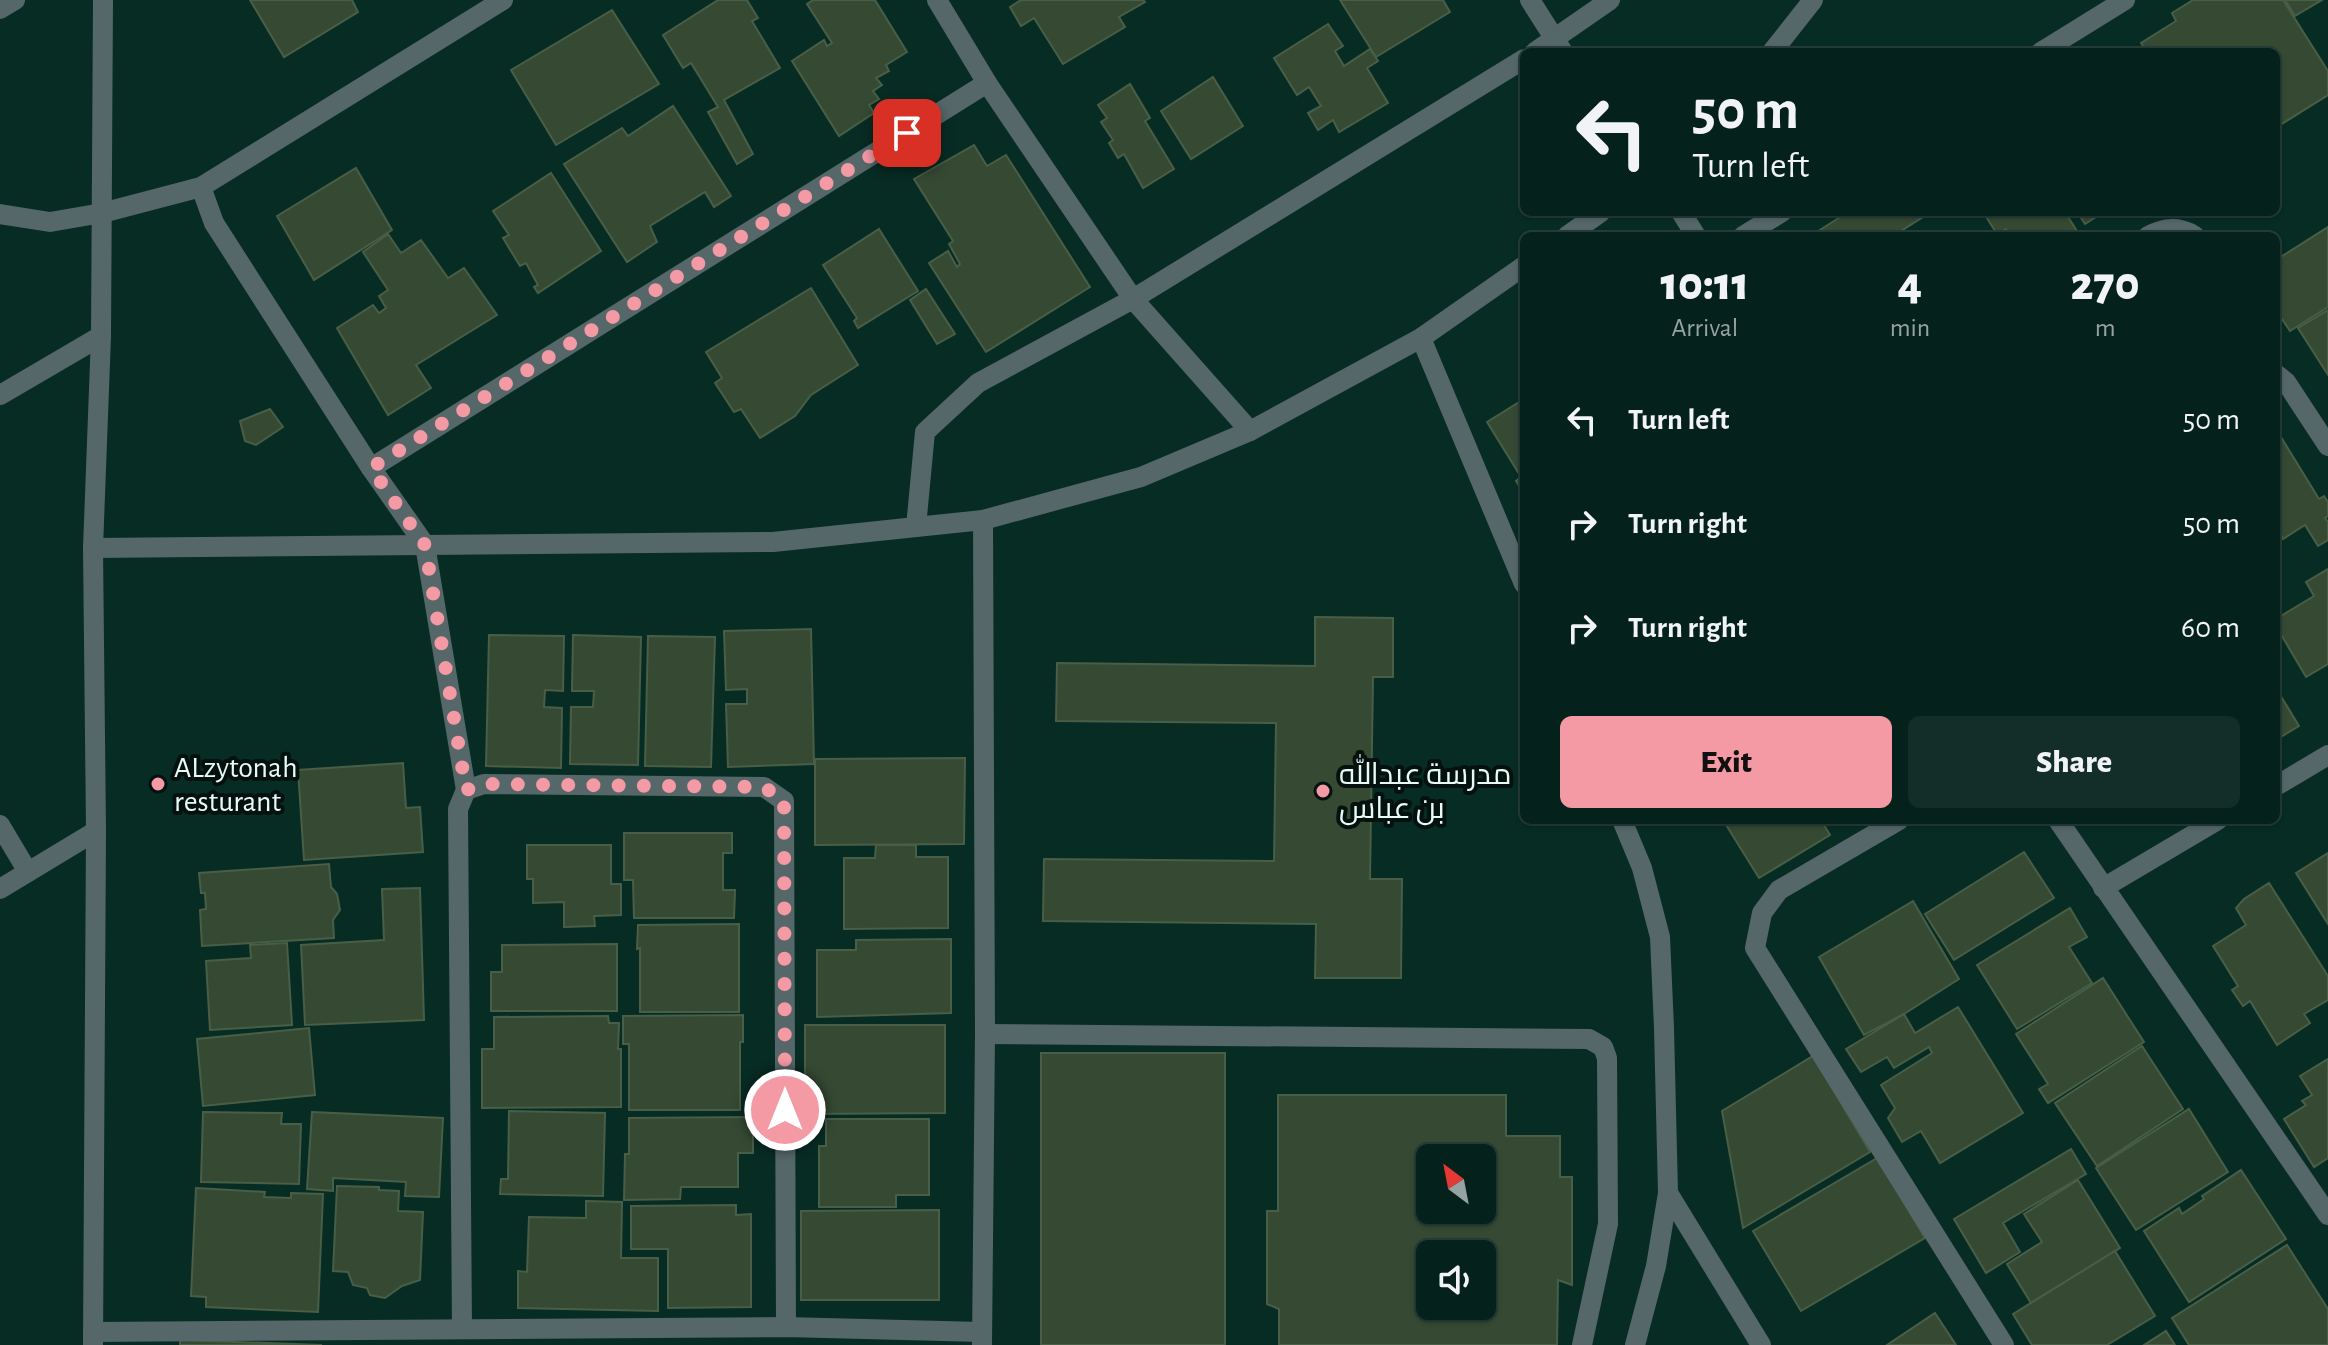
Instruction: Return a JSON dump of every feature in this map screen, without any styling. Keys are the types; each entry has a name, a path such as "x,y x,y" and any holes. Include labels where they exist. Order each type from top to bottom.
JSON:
{"street":[{"path":"0,9 15,0"},
{"path":"103,0 101,336 93,548 96,831 93,1339 462,1329 786,1327 982,1339 985,1034 983,520"},
{"path":"0,214 50,222 102,213 201,187 503,0"},
{"path":"937,0 987,83 1133,299 1250,431"},
{"path":"1530,0 1559,46 1610,0"},
{"path":"1775,48 1813,0"},
{"path":"2047,48 2125,0"},
{"path":"916,527 925,432 978,383 1133,299 1520,61"},
{"path":"371,468 987,83"},
{"path":"201,187 214,223 371,468 425,545 466,790 458,809 462,1329"},
{"path":"1573,232 1595,216"},
{"path":"1750,232 1776,216"},
{"path":"2157,232 2174,228 2184,232"},
{"path":"93,548 773,542 983,520 1141,477 1250,431 1421,338 1520,269"},
{"path":"0,395 101,336"},
{"path":"1421,338 1520,574"},
{"path":"2280,377 2328,446"},
{"path":"2280,784 2328,755"},
{"path":"466,790 484,784 764,787 784,801 786,1327"},
{"path":"1624,824 1642,868 1660,937 1668,1193 1656,1266 1635,1345"},
{"path":"1892,824 1779,890 1762,913 1755,948 2004,1345"},
{"path":"2061,824 2328,1215"},
{"path":"2103,888 2211,824"},
{"path":"0,825 28,872"},
{"path":"0,889 96,831"},
{"path":"985,1034 1589,1039 1603,1047 1607,1058 1608,1224 1582,1345"},
{"path":"1668,1193 1761,1345"}],"building":[{"path":"250,0 352,0 358,12 284,57"},
{"path":"718,0 747,0 758,18 752,21 780,68 724,100 753,154 737,164 708,112 718,107 691,63 683,68 663,35"},
{"path":"813,0 875,0 907,52 886,65 889,71 876,78 882,85 873,91 879,99 869,105 874,113 839,136 792,61 824,40 827,46 832,43 807,4"},
{"path":"1021,0 1145,2 1119,17 1125,27 1063,64 1034,18 1021,26 1010,7"},
{"path":"1340,0 1443,0 1450,12 1376,57"},
{"path":"2193,0 2283,0 2328,71 2328,95 2280,125 2280,48 2144,48 2141,43 2176,21 2172,13"},
{"path":"2285,0 2322,0 2295,16"},
{"path":"612,10 659,84 556,145 511,70"},
{"path":"1328,24 1343,46 1335,51 1344,66 1370,49 1378,61 1367,68 1388,103 1339,132 1333,120 1318,130 1308,113 1321,106 1309,87 1297,95 1274,58"},
{"path":"1213,77 1243,126 1191,159 1161,111"},
{"path":"1130,84 1150,118 1145,121 1174,169 1143,188 1124,154 1118,158 1109,143 1113,140 1101,122 1107,118 1098,105"},
{"path":"673,106 731,196 714,207 705,192 650,226 657,242 627,262 564,164 622,128 628,136"},
{"path":"974,145 987,166 1006,155 1090,287 986,352 929,263 948,251 957,267 960,264 949,244 953,241 914,179"},
{"path":"356,168 392,230 314,280 277,216"},
{"path":"551,173 601,251 538,293 534,287 538,285 526,263 520,266 503,238 509,235 493,211"},
{"path":"1842,216 1925,216 1899,232 1820,230"},
{"path":"1986,216 2068,216 2078,232 2008,232 2006,229 1996,232"},
{"path":"2080,216 2098,216 2085,224"},
{"path":"2328,227 2328,307 2290,331 2280,316 2280,257"},
{"path":"879,229 918,291 858,328 854,321 857,318 823,265"},
{"path":"388,234 401,253 421,240 448,278 464,268 497,315 416,365 431,388 388,415 337,328 373,305 379,313 386,308 379,296 388,290 363,252"},
{"path":"811,288 858,365 811,395 795,416 760,438 741,409 734,412 715,383 722,378 706,352"},
{"path":"926,289 955,334 937,344 910,300"},
{"path":"2328,310 2328,375 2298,328"},
{"path":"1520,401 1520,475 1487,422"},
{"path":"270,409 283,427 256,445 245,441 240,421"},
{"path":"2280,436 2319,499 2324,496 2328,502 2328,516 2325,518 2328,522 2328,540 2318,546 2305,525 2283,539 2280,533"},
{"path":"2328,569 2328,664 2306,677 2280,633 2280,617 2314,596 2306,582"},
{"name":"مدرسة عبدالله بن عباس","path":"1315,617 1393,618 1393,677 1373,677 1370,879 1402,879 1401,978 1315,978 1316,924 1043,921 1044,859 1274,861 1276,723 1056,721 1057,663 1315,666"},
{"path":"811,629 814,764 728,767 726,704 747,704 747,689 726,690 724,631"},
{"path":"489,635 564,636 563,691 545,690 544,707 562,708 561,768 486,766"},
{"path":"573,635 641,637 638,765 570,764 571,707 593,707 594,691 572,691"},
{"path":"648,636 715,637 711,767 645,766"},
{"path":"2280,695 2299,726 2280,738"},
{"path":"965,758 964,844 815,845 815,759"},
{"path":"403,763 406,808 420,807 423,852 304,860 298,770"},
{"path":"1725,824 1823,824 1830,835 1759,878"},
{"path":"624,833 732,833 732,853 723,853 723,890 735,890 734,918 634,918 633,880 624,880"},
{"path":"527,845 611,845 611,884 621,884 621,915 594,916 595,926 564,927 564,902 533,903 533,879 527,879"},
{"path":"876,845 916,845 916,857 948,857 948,928 844,929 844,858 875,858"},
{"path":"2024,852 2054,898 1954,960 1925,914"},
{"path":"2328,853 2328,924 2296,873"},
{"path":"329,864 331,887 337,894 340,910 333,920 334,938 202,946 200,910 206,909 199,873"},
{"path":"2269,883 2328,976 2328,1000 2304,1014 2310,1023 2277,1045 2250,1001 2243,1006 2232,990 2238,986 2213,946 2246,925 2236,908"},
{"path":"420,888 424,1020 305,1025 301,945 384,940 382,889"},
{"path":"1913,901 1959,979 1864,1035 1819,957"},
{"path":"2070,908 2087,937 2069,947 2092,983 2017,1029 1977,965"},
{"path":"739,924 739,1012 640,1012 638,925"},
{"path":"951,939 951,1013 817,1017 817,950 856,950 856,940"},
{"path":"287,943 292,1025 210,1030 206,961 251,958 250,945"},
{"path":"617,944 617,1011 491,1011 491,972 502,972 502,945"},
{"path":"2103,978 2144,1042 2048,1103 2039,1089 2048,1084 2016,1034"},
{"path":"1958,1007 2023,1113 1940,1163 1921,1131 1902,1142 1888,1118 1895,1108 1881,1085 1932,1053 1929,1047 1894,1068 1887,1057 1861,1072 1846,1049 1904,1014 1915,1033"},
{"path":"743,1015 740,1110 629,1110 629,1044 623,1044 623,1016"},
{"path":"608,1016 609,1023 619,1023 621,1107 482,1108 482,1049 494,1049 494,1017"},
{"path":"805,1025 945,1025 945,1113 805,1114"},
{"path":"309,1028 315,1095 203,1106 197,1039"},
{"path":"2142,1046 2183,1109 2097,1166 2055,1103"},
{"path":"1041,1053 1225,1053 1225,1345 1041,1345"},
{"path":"1813,1056 1870,1152 1743,1228 1722,1111"},
{"path":"2328,1059 2328,1158 2314,1167 2284,1119 2306,1105 2302,1101 2312,1095 2300,1076"},
{"path":"1278,1095 1506,1095 1506,1136 1560,1136 1560,1177 1572,1177 1572,1285 1558,1280 1557,1345 1279,1345 1279,1309 1267,1304 1267,1211 1278,1211"},
{"path":"2189,1109 2228,1172 2136,1230 2096,1168"},
{"path":"509,1111 605,1113 603,1196 500,1194 501,1179 508,1179"},
{"path":"203,1112 282,1113 281,1124 301,1124 299,1184 201,1182"},
{"path":"312,1112 443,1118 439,1197 405,1196 406,1182 333,1178 333,1191 307,1189"},
{"path":"753,1117 753,1153 738,1153 738,1187 681,1187 680,1199 624,1200 629,1118"},
{"path":"826,1119 929,1119 929,1195 896,1195 896,1207 819,1207 819,1146 826,1146"},
{"path":"2071,1149 2086,1174 2003,1223 2020,1252 1986,1273 1954,1219"},
{"path":"1877,1158 1925,1238 1801,1311 1753,1231"},
{"path":"2241,1170 2286,1239 2189,1302 2144,1231 2179,1208 2182,1214 2204,1199 2202,1196"},
{"path":"2078,1180 2120,1248 2031,1303 2007,1264 2042,1242 2024,1214"},
{"path":"337,1186 399,1191 398,1211 423,1212 420,1280 402,1286 385,1298 370,1295 367,1288 353,1285 348,1272 333,1271"},
{"path":"196,1188 265,1192 264,1197 291,1198 291,1193 323,1194 318,1312 206,1307 206,1297 191,1296"},
{"path":"586,1201 622,1202 621,1258 658,1258 658,1311 518,1308 518,1271 527,1272 529,1217 586,1218"},
{"path":"736,1205 736,1215 751,1214 751,1307 668,1308 668,1249 631,1249 631,1206"},
{"path":"939,1210 939,1300 801,1300 801,1211"},
{"path":"2287,1245 2328,1309 2328,1345 2189,1345 2172,1318"},
{"path":"2115,1251 2155,1316 2107,1345 2032,1345 2013,1314"},
{"path":"1935,1313 1956,1345 1887,1345"},
{"path":"2166,1331 2175,1345 2144,1345"},
{"path":"180,1340 322,1345 180,1345"}],"place":[{"name":"ALzytonah resturant","path":"158,784"},
{"name":"مدرسة عبدالله بن عباس","path":"1323,791"}],"route":[{"path":"785,1110 784,801 764,787 484,784 466,790 425,545 371,468 907,133"}]}
